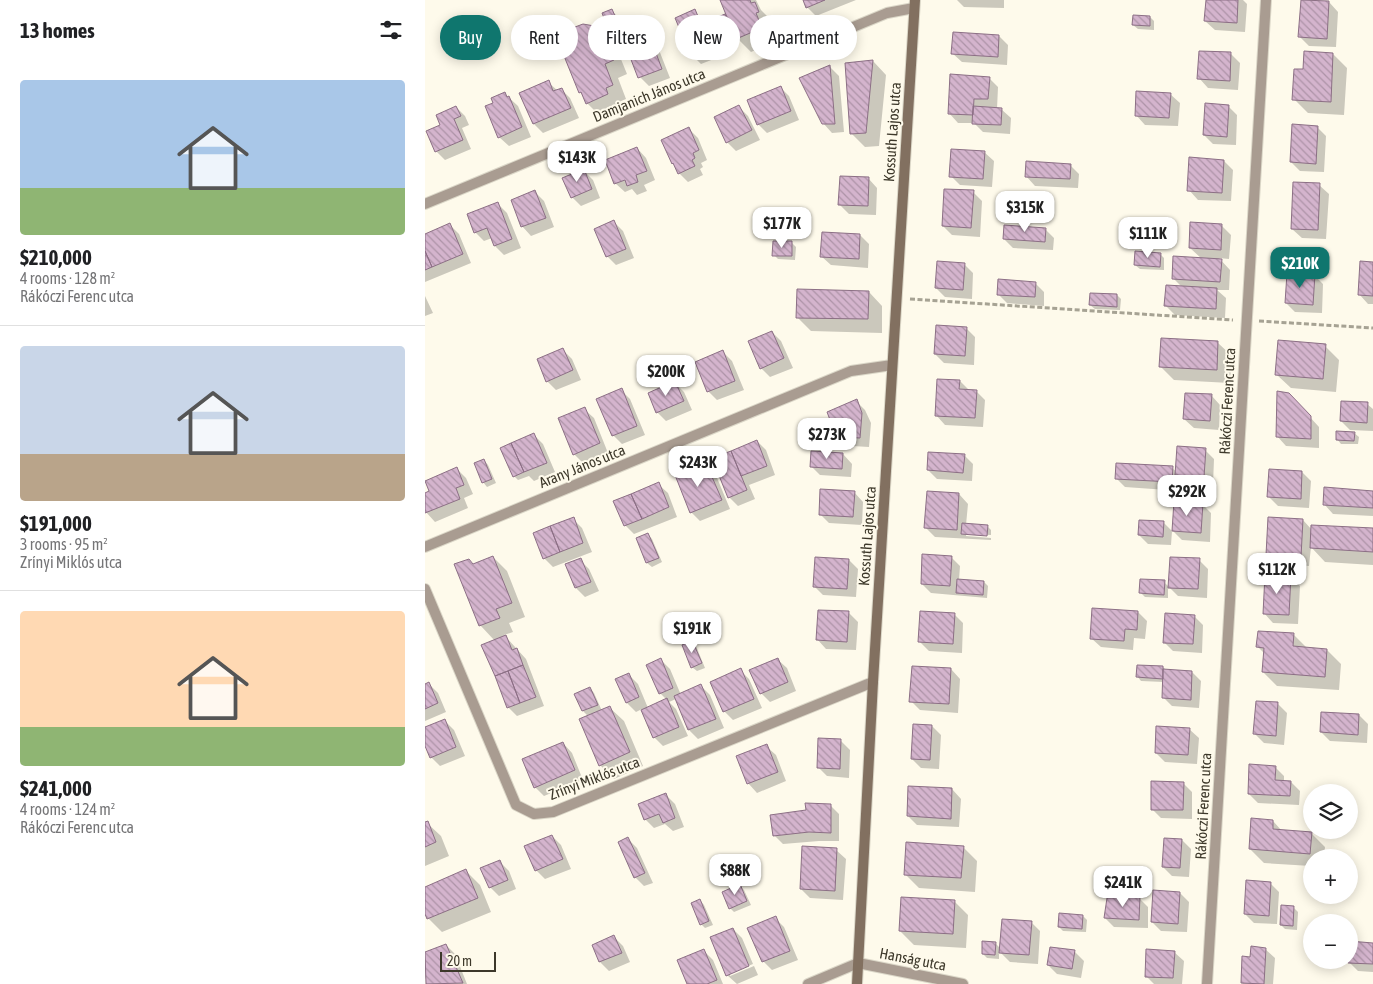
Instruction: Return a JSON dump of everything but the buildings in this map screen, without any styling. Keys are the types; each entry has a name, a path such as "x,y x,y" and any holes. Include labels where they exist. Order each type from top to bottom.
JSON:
{"main road":[{"name":"Kossuth Lajos utca","path":"857,984 873,682 915,4"}],"street":[{"name":"Rákóczi Ferenc utca","path":"1207,984 1266,0"},
{"name":"Damjanich János utca","path":"425,204 887,13 915,4"},
{"name":"Arany János utca","path":"425,547 851,371 893,365"},
{"name":"Zrínyi Miklós utca","path":"425,589 516,805 534,814 553,812 873,682"},
{"path":"808,984 857,963"},
{"name":"Hanság utca","path":"857,963 963,984"}],"path":[{"path":"897,298 1373,328"}]}
